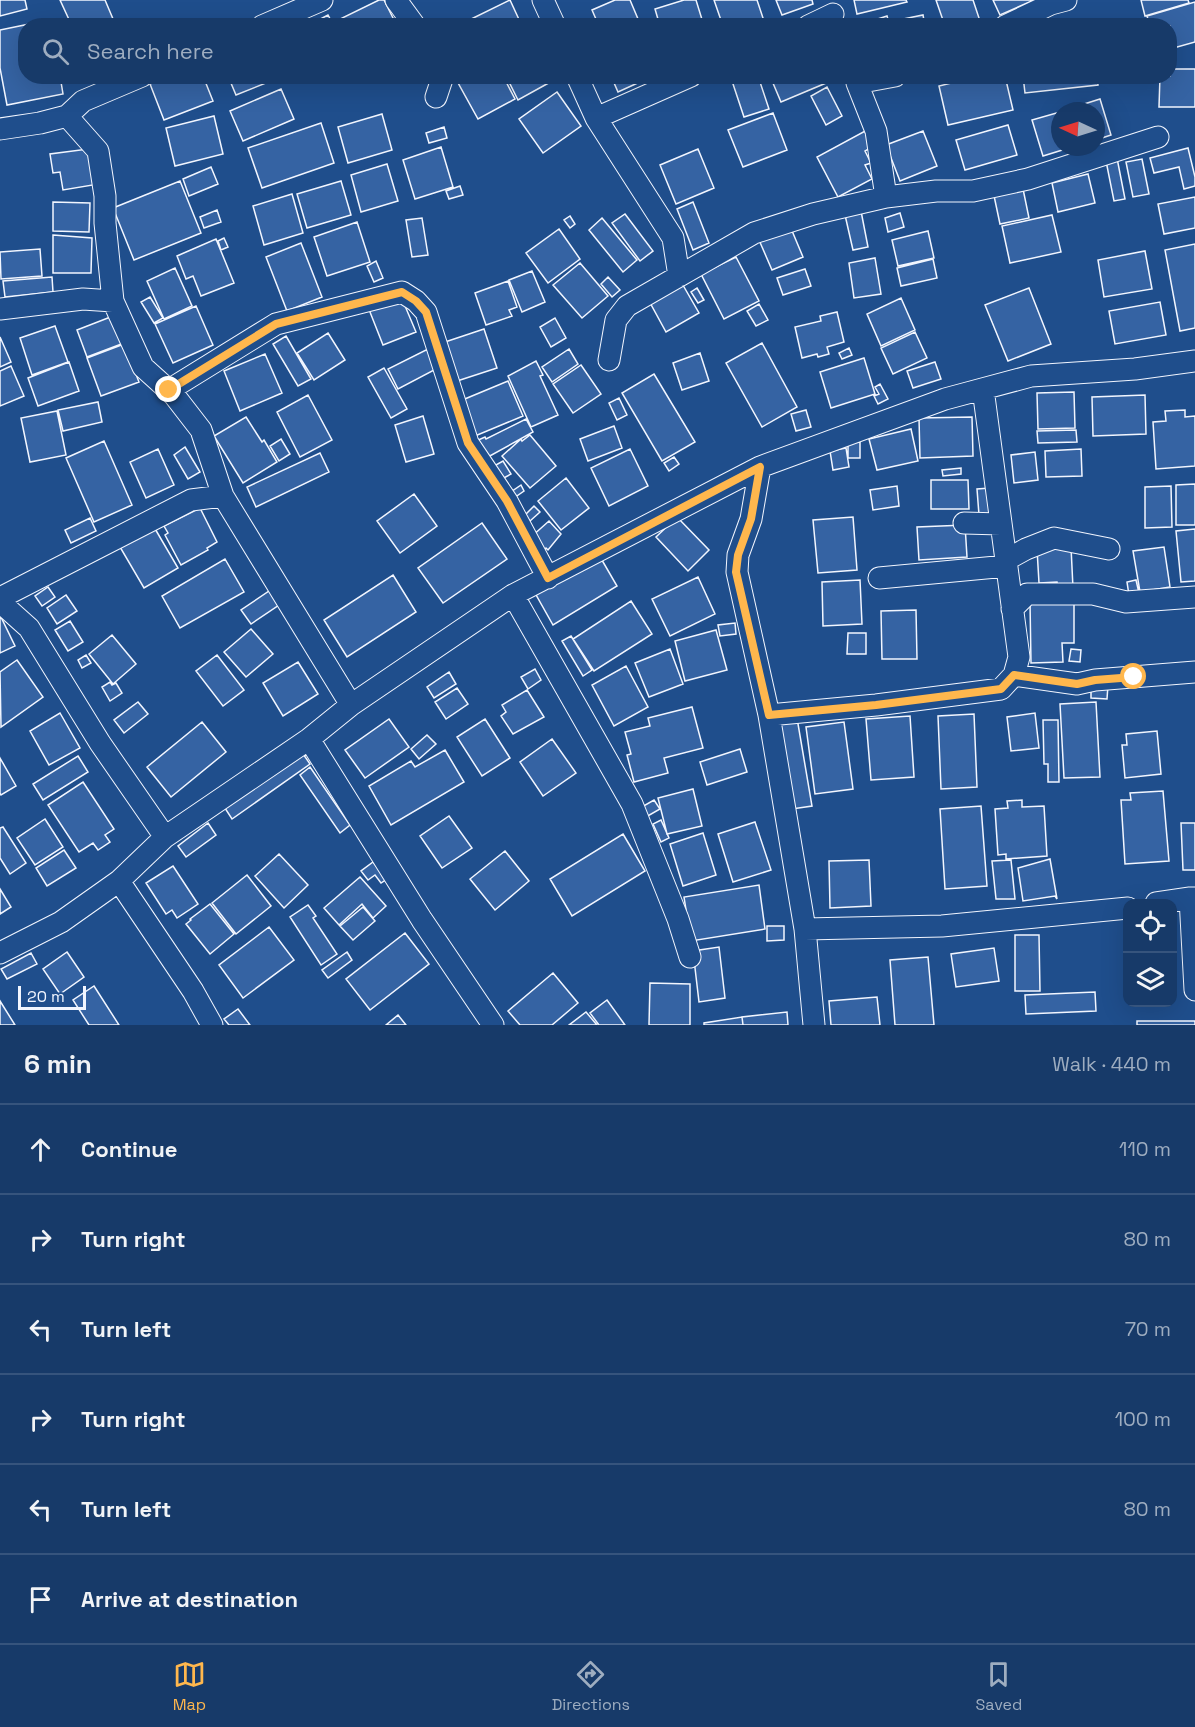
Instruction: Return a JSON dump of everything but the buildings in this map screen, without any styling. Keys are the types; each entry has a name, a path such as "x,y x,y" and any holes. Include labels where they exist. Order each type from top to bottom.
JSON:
{"street":[{"path":"280,18 322,0"},
{"path":"396,0 409,18"},
{"path":"543,0 551,18"},
{"path":"1022,18 1055,2"},
{"path":"0,129 67,116 83,101 123,84"},
{"path":"436,97 440,84"},
{"path":"581,84 596,118 673,238 679,276"},
{"path":"596,118 673,84"},
{"path":"857,84 876,131 886,197"},
{"path":"67,116 98,151 105,196 105,223 113,301 143,367 169,390 201,430 223,495 351,705"},
{"path":"609,360 616,320 627,306 754,233 813,214 886,197 936,191 973,191 1028,179 1158,137"},
{"path":"169,390 276,324 402,292 416,301 426,312 468,443 507,501 548,578"},
{"path":"0,309 83,299 113,301"},
{"path":"0,953 61,922 119,881 165,837 309,739 351,705 513,595 760,467 945,399 1031,376 1135,369 1195,361"},
{"path":"769,715 876,705 1001,689 1014,675 1019,657 982,389"},
{"path":"760,467 751,519 738,555 736,572 769,715 805,929 813,1025"},
{"path":"165,837 100,743 29,628 0,600 191,500 223,495"},
{"path":"964,523 1001,524"},
{"path":"879,578 1006,563 1026,549 1054,538 1109,549"},
{"path":"1012,609 1027,594 1093,594 1126,602 1195,597"},
{"path":"513,595 633,804 678,919 690,957"},
{"path":"1014,675 1077,684 1095,680 1195,672"},
{"path":"309,739 422,920 493,1025"},
{"path":"119,881 193,991 212,1025"},
{"path":"1177,900 1192,898 1195,990"},
{"path":"805,929 942,926 1123,908"}],"route":[{"path":"169,390 276,324 402,292 416,301 426,312 468,443 507,501 548,578 760,467 751,519 738,555 736,572 769,715 876,705 1001,689 1014,675 1077,684 1134,677"}]}
